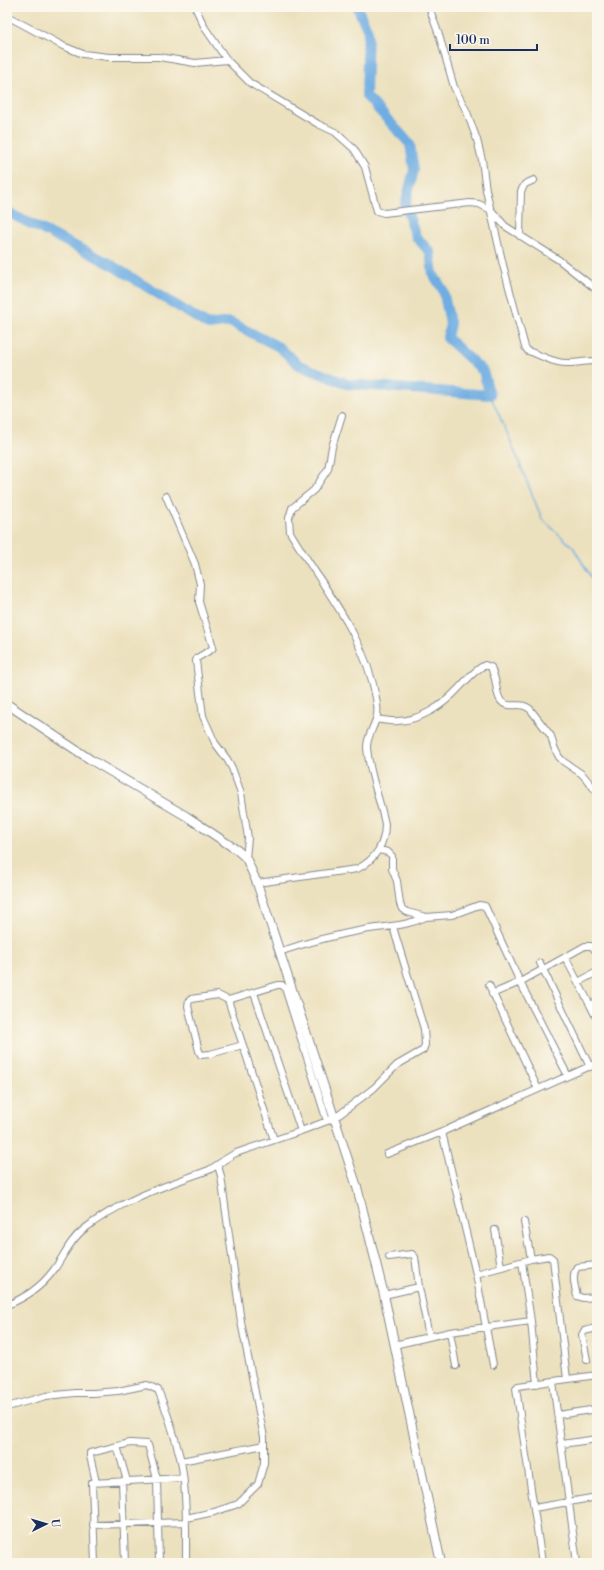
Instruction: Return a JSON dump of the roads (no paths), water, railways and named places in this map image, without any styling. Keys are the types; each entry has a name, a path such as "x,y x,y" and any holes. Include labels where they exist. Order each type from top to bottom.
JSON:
{"street":[{"path":"195,7 205,28 227,60 250,83 318,124 335,132 348,142 365,167 377,211 384,213 470,203 479,204 491,210 505,226 559,260 597,290"},
{"path":"429,7 439,34 454,87 467,112 477,140 510,292 526,349 559,362 568,363 597,361"},
{"path":"7,16 63,46 83,54 108,57 159,58 195,63 227,60"},
{"path":"520,236 521,188 525,184 534,180"},
{"path":"257,883 357,869 367,863 379,850 385,833 385,824 367,747 368,738 376,720 377,712 376,697 368,667 344,617 290,532 289,518 292,508 314,490 328,468 332,447 342,415"},
{"path":"166,496 195,564 200,584 199,602 213,646 212,649 197,658 196,661 203,716 212,737 232,768 241,793 248,838 246,858"},
{"path":"376,720 396,722 404,721 435,709 450,698 478,668 485,665 491,667 495,677 499,699 503,704 520,704 530,709 551,736 559,757 582,774 597,792"},
{"path":"7,704 91,760 186,816 237,850 246,858 257,883 331,1119"},
{"path":"379,850 388,852 392,856 392,869 402,909 407,912 426,917 452,915 479,905 485,906 520,982 568,1076"},
{"path":"279,952 322,939 360,931 393,927 416,922 426,917"},
{"path":"7,1305 27,1295 49,1276 74,1238 83,1229 121,1205 149,1191 218,1166 229,1156 331,1119 374,1088 397,1065 422,1050 425,1045 424,1030 393,927"},
{"path":"492,994 520,982 542,967 585,946 591,946 597,952"},
{"path":"565,957 597,1019"},
{"path":"542,967 590,1066"},
{"path":"578,982 597,972"},
{"path":"243,1045 201,1055 188,1001 191,999 213,995 218,995 228,1000 282,985 285,988 331,1119 357,1187 384,1296 441,1563"},
{"path":"489,985 538,1089"},
{"path":"254,993 301,1131"},
{"path":"228,1000 274,1140"},
{"path":"590,1005 597,1002"},
{"path":"387,1154 442,1132 597,1063"},
{"path":"442,1132 476,1274 493,1365"},
{"path":"93,1525 186,1520 238,1504 258,1484 264,1463 264,1437 241,1322 221,1176 218,1166"},
{"path":"524,1222 531,1259"},
{"path":"494,1230 501,1267"},
{"path":"389,1257 407,1254 414,1255 429,1336"},
{"path":"476,1274 531,1259 549,1256 553,1259 567,1379"},
{"path":"522,1262 531,1321 537,1384"},
{"path":"597,1265 577,1267 575,1271 574,1283 577,1296 583,1298 597,1297"},
{"path":"384,1296 419,1287"},
{"path":"394,1344 450,1332 531,1321"},
{"path":"587,1360 582,1335 584,1331 597,1328"},
{"path":"450,1332 456,1366"},
{"path":"542,1563 516,1388 518,1386 597,1375"},
{"path":"553,1382 577,1563"},
{"path":"7,1407 46,1396 118,1391 147,1385 158,1390 181,1461 186,1520 186,1563"},
{"path":"558,1415 597,1409"},
{"path":"562,1444 597,1439"},
{"path":"96,1482 90,1453 130,1443 147,1444 151,1453 157,1479 159,1563"},
{"path":"181,1461 264,1445"},
{"path":"117,1446 124,1481 125,1563"},
{"path":"95,1563 93,1482 183,1478"},
{"path":"534,1508 597,1497"}],"waterway":[{"path":"7,212 105,261 208,325 230,322 279,347 299,365 347,384 490,395 483,371 447,338 450,323 443,290 433,274 430,252 416,237 405,205 414,170 410,144 366,96 368,31 357,7"},
{"path":"490,395 542,519 573,547 597,587"}]}
